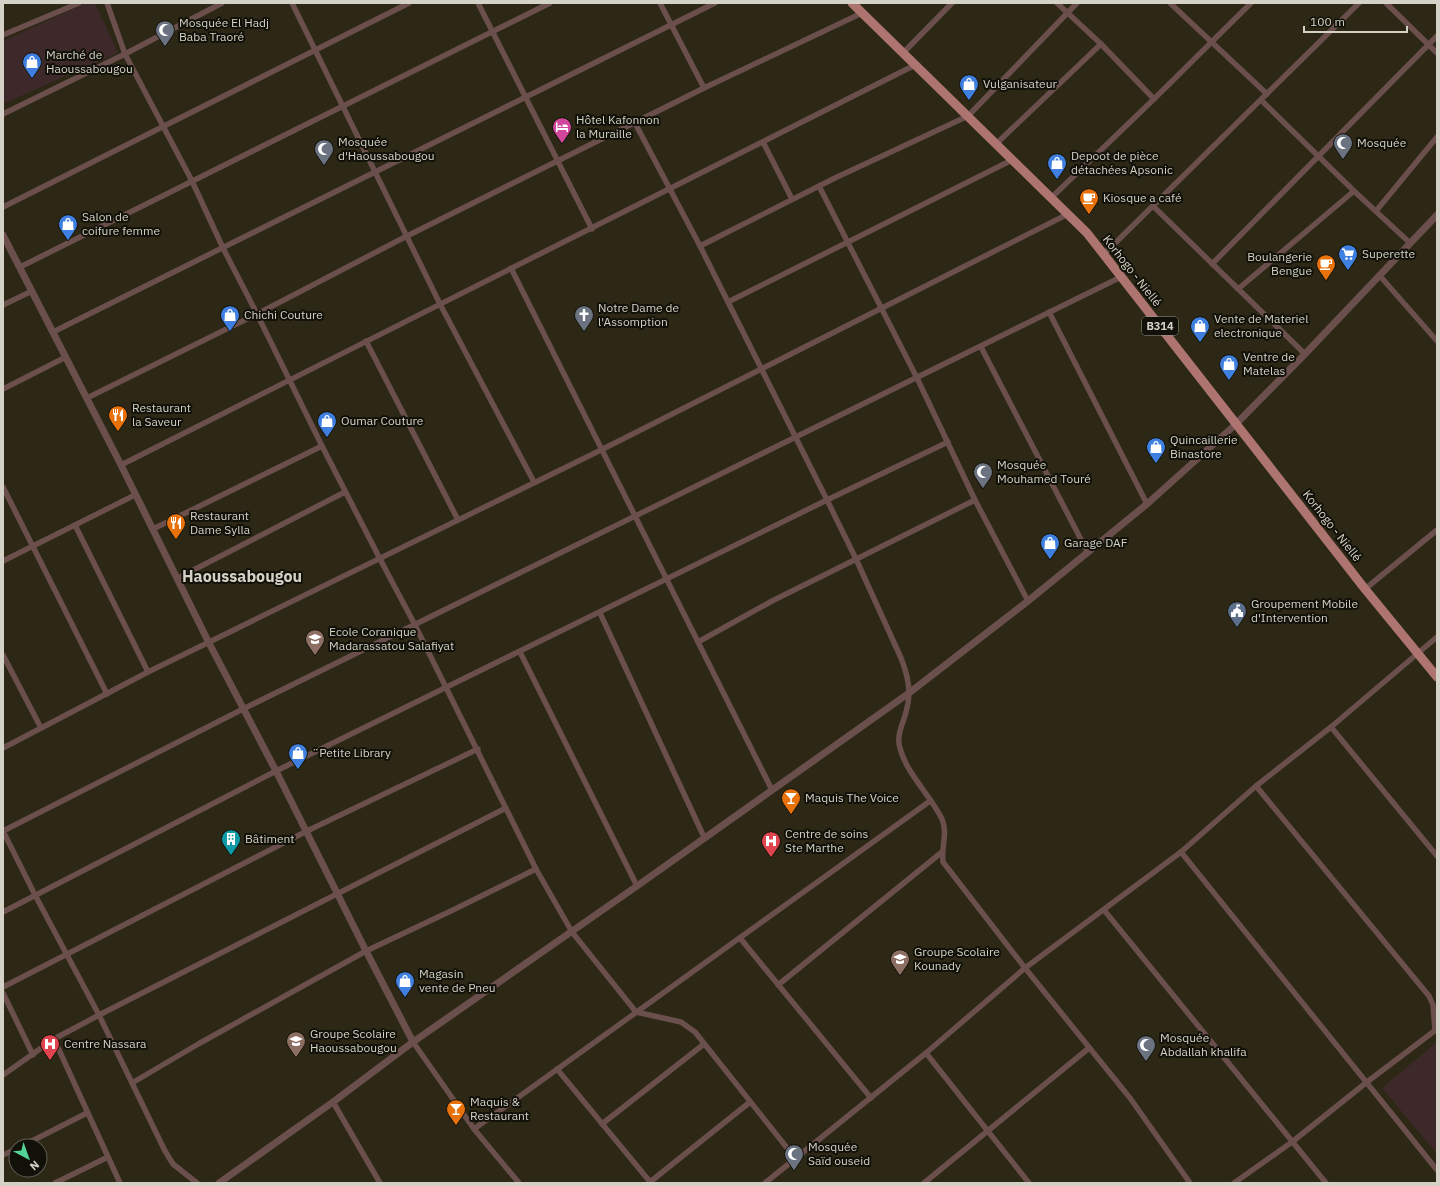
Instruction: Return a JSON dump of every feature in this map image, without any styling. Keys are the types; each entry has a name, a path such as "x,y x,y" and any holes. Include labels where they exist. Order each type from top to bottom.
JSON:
{"main road":[{"name":"Korhogo - Niellé","path":"852,3 1087,233 1365,589 1437,677"}],"street":[{"path":"3,35 79,3"},
{"path":"107,3 125,54 192,181 223,248 322,446 416,625 536,868 572,932 636,1012 681,1022 695,1032 795,1158"},
{"path":"3,114 125,54 222,3"},
{"path":"292,3 344,106 440,304 534,482"},
{"path":"3,207 410,3"},
{"path":"478,3 592,228"},
{"path":"20,267 550,3"},
{"path":"660,3 704,88"},
{"path":"53,332 715,3"},
{"path":"903,54 952,3"},
{"path":"1057,3 1154,99"},
{"path":"700,246 819,186 968,116 1077,3"},
{"path":"1170,3 1267,94"},
{"path":"1051,198 1251,3"},
{"path":"1104,254 1359,3"},
{"path":"1386,3 1437,53"},
{"path":"87,398 257,314 407,236 704,88 862,13"},
{"path":"1212,264 1437,36"},
{"path":"996,144 1100,44"},
{"path":"121,465 915,65"},
{"path":"1261,100 1354,191 1410,243"},
{"path":"635,123 700,246 827,500 856,559 907,675 909,693 907,711 899,733 899,747 904,759 942,820 945,832 942,852 943,862 1025,968 1130,1098 1190,1183"},
{"path":"1376,211 1437,137"},
{"path":"763,142 792,200"},
{"path":"728,302 1012,160"},
{"path":"819,186 917,378 975,500 1028,601"},
{"path":"1238,289 1354,191"},
{"path":"1153,206 1305,354"},
{"path":"3,748 148,672 601,450 1068,214"},
{"path":"219,1183 333,1102 413,1042 572,932 909,693 1028,601 1147,504 1236,424 1305,354 1437,215"},
{"path":"3,235 413,1042 474,1129 519,1183"},
{"path":"511,268 772,790"},
{"path":"1380,276 1437,341"},
{"path":"197,1183 173,1164 157,1136 99,1014 35,895 3,831 243,710 1121,277"},
{"path":"3,305 32,291"},
{"path":"1049,312 1147,504"},
{"path":"366,341 458,520"},
{"path":"981,347 1088,553"},
{"path":"3,389 66,357"},
{"path":"3,912 276,771 948,442"},
{"path":"153,529 322,446"},
{"path":"3,488 107,694"},
{"path":"178,578 346,492"},
{"path":"3,561 136,495"},
{"path":"698,642 772,601 975,500"},
{"path":"75,525 148,672"},
{"path":"1365,589 1437,530"},
{"path":"600,612 704,837"},
{"path":"765,1183 926,1053 1025,968 1181,852 1256,786 1331,727 1437,637"},
{"path":"520,652 637,886"},
{"path":"3,655 41,728"},
{"path":"1331,727 1437,856"},
{"path":"3,987 306,831 478,749"},
{"path":"1234,1183 1292,1142 1367,1082 1436,1030 1433,1006 1429,996 1256,786"},
{"path":"474,1129 930,801"},
{"path":"3,1075 54,1039 99,1014 506,808"},
{"path":"778,985 942,852"},
{"path":"1181,852 1437,1170"},
{"path":"132,1083 200,1043 366,951 453,910 536,868"},
{"path":"1104,910 1326,1183"},
{"path":"740,938 871,1098"},
{"path":"3,993 33,1055"},
{"path":"54,1039 120,1183"},
{"path":"602,1124 704,1044"},
{"path":"924,1183 1089,1048"},
{"path":"926,1053 988,1130 1028,1183"},
{"path":"557,1069 650,1182 750,1102"},
{"path":"333,1102 379,1183"},
{"path":"38,1138 87,1113"},
{"path":"55,1183 108,1157"}],"shaded area":[{"name":"Marché de Haoussabougou","path":"86,3 95,3 118,53 3,104 3,41"},
{"path":"1437,1042 1437,1154 1382,1088"}],"place":[{"name":"Mosquée El Hadj Baba Traoré","path":"165,47"},
{"name":"Marché de Haoussabougou","path":"32,79"},
{"name":"Vulganisateur","path":"969,101"},
{"name":"Hôtel Kafonnon la Muraille","path":"562,144"},
{"name":"Mosquée","path":"1343,160"},
{"name":"Mosquée d'Haoussabougou","path":"324,166"},
{"name":"Depoot de pièce détachées Apsonic","path":"1057,180"},
{"name":"Kiosque a café","path":"1089,215"},
{"name":"Salon de coifure femme","path":"68,241"},
{"name":"Superette","path":"1348,271"},
{"name":"Boulangerie Bengue","path":"1326,281"},
{"name":"Chichi Couture","path":"230,332"},
{"name":"Notre Dame de l'Assomption","path":"584,332"},
{"name":"Vente de Materiel electronique","path":"1200,343"},
{"name":"Ventre de Matelas","path":"1229,381"},
{"name":"Restaurant la Saveur","path":"118,432"},
{"name":"Oumar Couture","path":"327,438"},
{"name":"Quincaillerie Binastore","path":"1156,464"},
{"name":"Mosquée Mouhamed Touré","path":"983,489"},
{"name":"Restaurant Dame Sylla","path":"176,540"},
{"name":"Garage DAF","path":"1050,560"},
{"name":"Groupement Mobile d'Intervention","path":"1237,628"},
{"name":"Ecole Coranique Madarassatou Salafiyat","path":"315,656"},
{"name":"¨Petite Library","path":"298,770"},
{"name":"Maquis The Voice","path":"791,815"},
{"name":"Bâtiment","path":"231,856"},
{"name":"Centre de soins Ste Marthe","path":"771,858"},
{"name":"Groupe Scolaire Kounady","path":"900,976"},
{"name":"Magasin vente de Pneu","path":"405,998"},
{"name":"Groupe Scolaire Haoussabougou","path":"296,1058"},
{"name":"Centre Nassara","path":"50,1061"},
{"name":"Mosquée Abdallah khalifa","path":"1146,1062"},
{"name":"Maquis & Restaurant","path":"456,1126"},
{"name":"Mosquée Saïd ouseid","path":"794,1171"}],"district":[{"name":"Haoussabougou","path":"242,576"}]}
